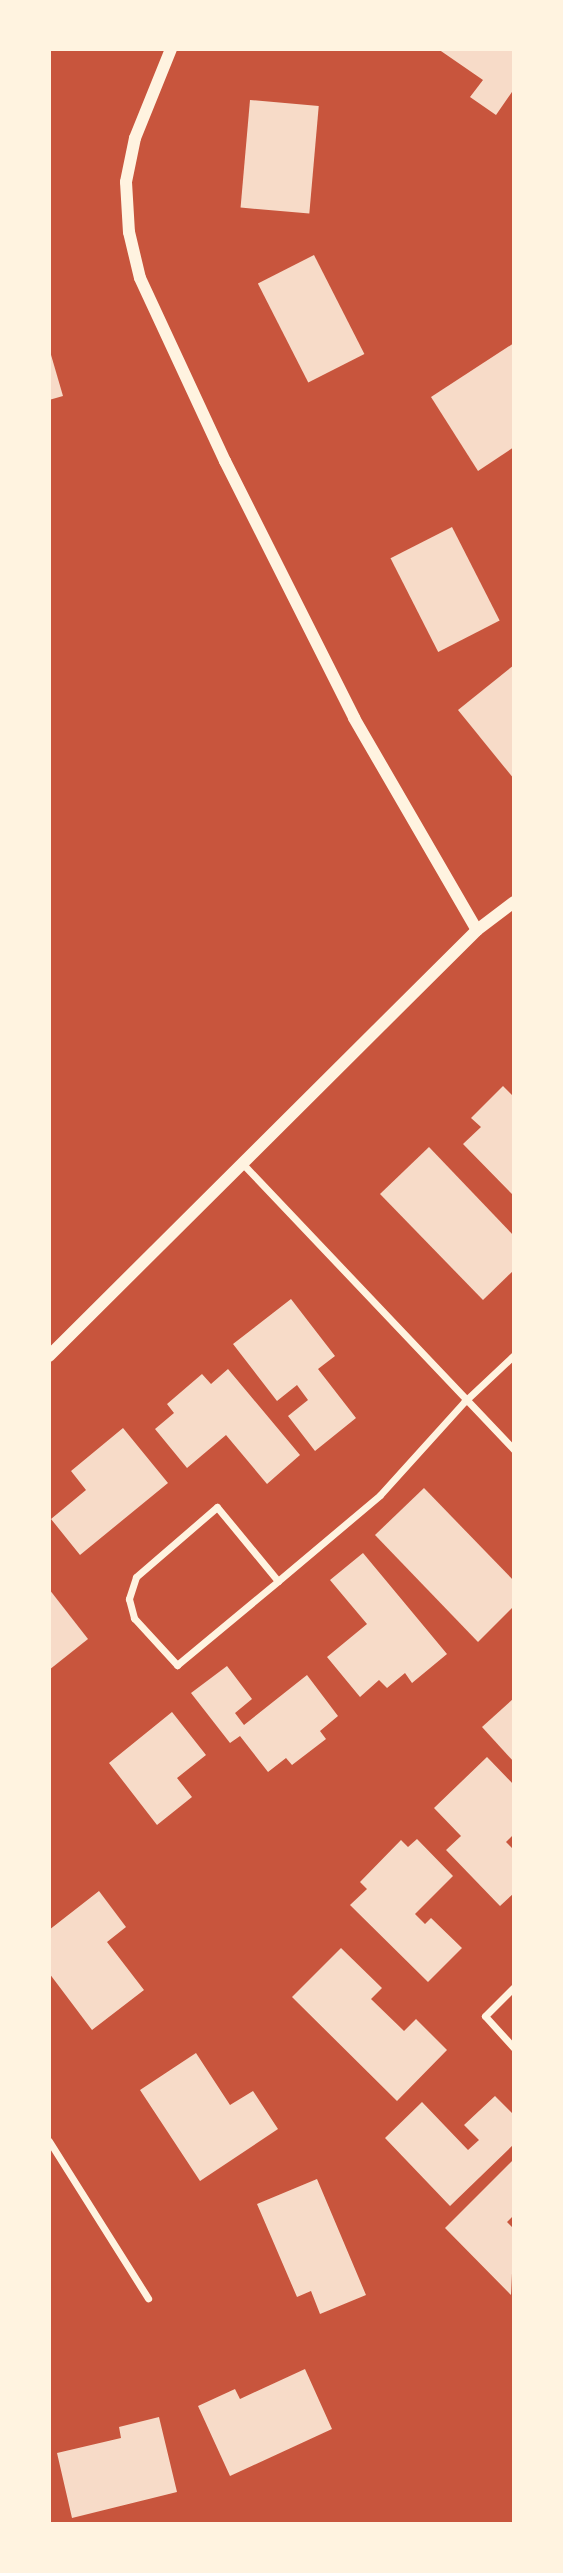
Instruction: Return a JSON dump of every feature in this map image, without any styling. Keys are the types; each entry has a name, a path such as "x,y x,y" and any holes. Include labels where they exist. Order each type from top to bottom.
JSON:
{"street":[{"path":"171,49 135,138 126,182 128,232 140,278 225,461 354,718 477,930"},
{"path":"49,1356 477,930 514,902"},
{"path":"241,1162 464,1402 514,1450"},
{"path":"278,1581 216,1507 136,1577 129,1599 134,1618 177,1665 278,1581 380,1495 464,1402 514,1355"},
{"path":"514,1987 485,2016 514,2048"},
{"path":"49,2141 148,2298"}],"building":[{"path":"438,49 514,49 514,89 496,115 470,97 483,80"},
{"path":"250,100 319,106 309,214 241,208"},
{"path":"314,255 364,354 308,383 258,284"},
{"path":"514,343 514,447 478,471 431,397"},
{"path":"49,348 63,396 49,400"},
{"path":"452,527 500,621 438,652 391,558"},
{"path":"514,665 514,779 458,710"},
{"path":"503,1086 514,1097 514,1196 463,1144 481,1127 471,1118"},
{"path":"429,1147 514,1236 514,1270 483,1300 380,1194"},
{"path":"291,1299 335,1356 318,1369 356,1418 315,1451 288,1416 308,1400 297,1385 277,1401 233,1344"},
{"path":"228,1369 300,1455 267,1484 226,1435 187,1468 155,1429 174,1413 167,1404 202,1374 211,1384"},
{"path":"123,1428 168,1483 80,1555 51,1519 86,1490 71,1471"},
{"path":"424,1488 514,1581 514,1606 478,1642 375,1535"},
{"path":"363,1553 447,1654 412,1683 405,1673 387,1688 379,1680 360,1697 327,1657 367,1624 330,1580"},
{"path":"49,1589 88,1639 49,1670"},
{"path":"227,1666 252,1699 235,1713 244,1725 307,1675 338,1716 320,1731 326,1739 292,1765 286,1758 268,1772 240,1736 230,1743 191,1693"},
{"path":"514,1698 514,1762 482,1727"},
{"path":"172,1712 206,1755 177,1778 192,1797 157,1825 109,1763"},
{"path":"487,1757 514,1785 514,1834 506,1842 514,1850 514,1893 500,1906 446,1850 461,1836 434,1808"},
{"path":"417,1839 453,1876 415,1914 425,1924 431,1918 462,1948 428,1982 350,1905 367,1889 360,1882 401,1840 408,1847"},
{"path":"99,1891 126,1927 107,1942 144,1990 92,2030 49,1973 49,1930"},
{"path":"341,1948 382,1988 371,1999 404,2031 416,2019 447,2050 397,2101 292,1997"},
{"path":"196,2053 230,2105 253,2091 278,2129 200,2181 140,2090"},
{"path":"495,2096 514,2115 514,2144 450,2206 385,2138 422,2102 468,2150 479,2140 464,2125"},
{"path":"514,2159 514,2215 507,2222 514,2229 511,2295 445,2228"},
{"path":"317,2179 366,2295 320,2314 311,2291 297,2297 257,2204"},
{"path":"305,2369 332,2429 230,2476 198,2406 235,2389 240,2399"},
{"path":"159,2417 177,2492 72,2518 57,2453 121,2438 119,2427"}]}
